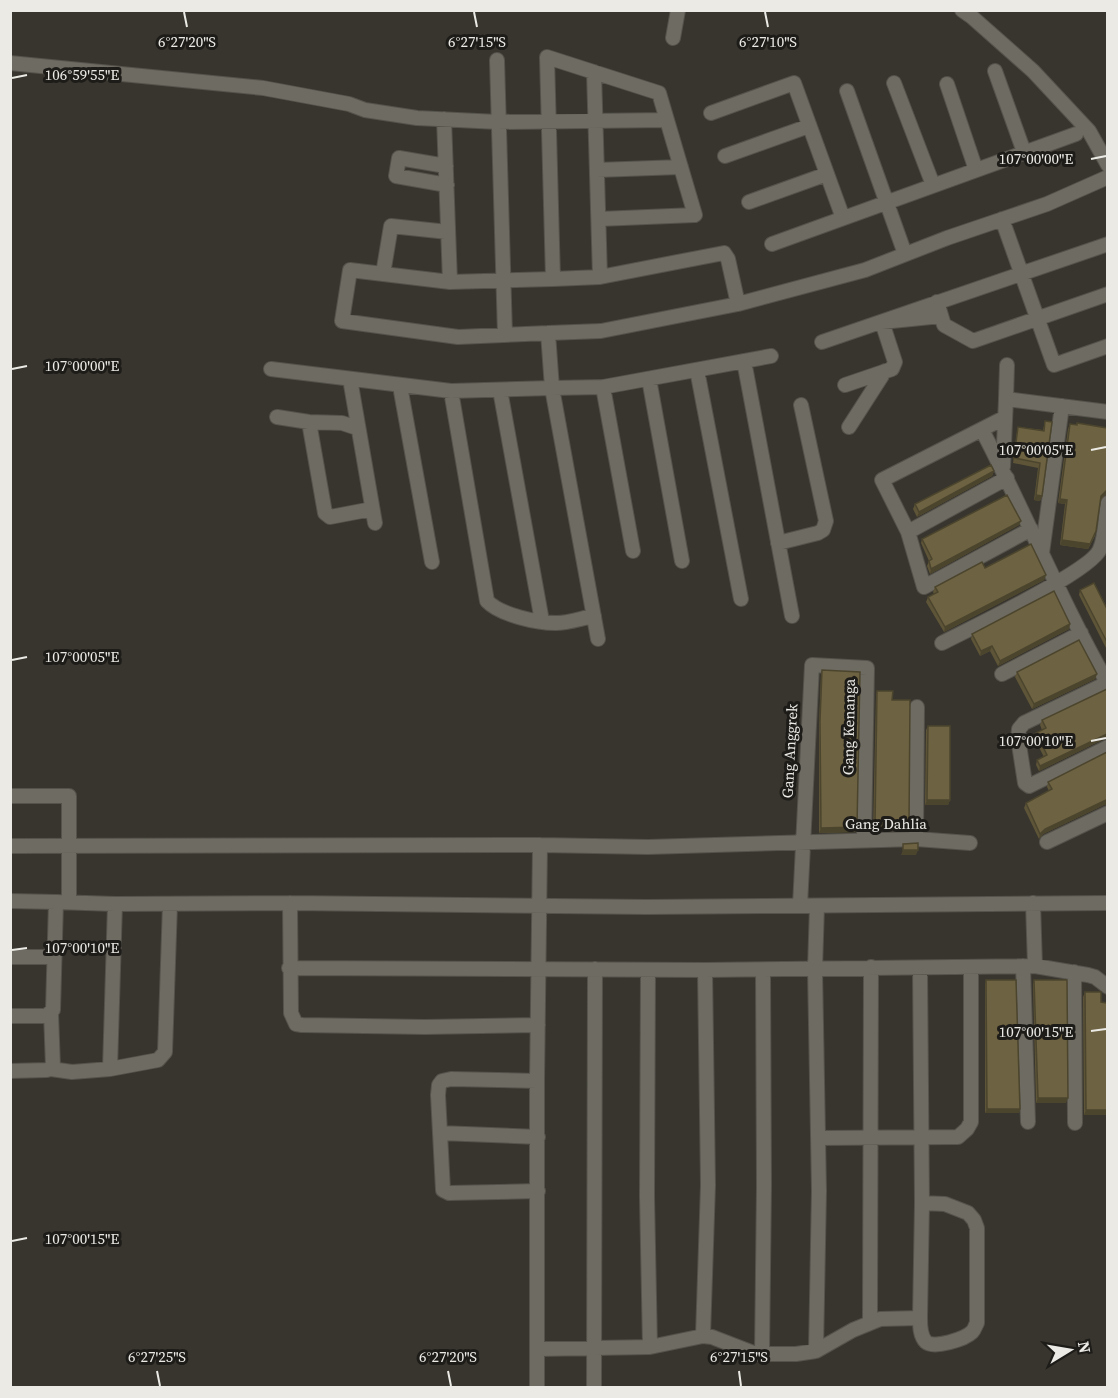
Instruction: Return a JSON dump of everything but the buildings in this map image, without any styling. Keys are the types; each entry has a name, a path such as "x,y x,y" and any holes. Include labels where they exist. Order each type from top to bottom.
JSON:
{"street":[{"path":"673,38 678,10"},
{"path":"738,304 728,259 724,253 600,277 450,282 350,270 342,321 458,337 601,331 754,301 844,277 1047,204 1107,175 1089,131 1033,71 962,10"},
{"path":"553,279 547,57 659,93 695,215 598,219"},
{"path":"497,60 505,335"},
{"path":"10,63 263,88 349,104 365,110 417,118 498,122 667,120"},
{"path":"995,71 1024,152"},
{"path":"594,72 600,277"},
{"path":"711,113 794,83 843,218"},
{"path":"894,83 933,185"},
{"path":"947,84 976,170"},
{"path":"847,91 905,254"},
{"path":"444,119 450,282"},
{"path":"725,156 810,126"},
{"path":"772,244 1076,134"},
{"path":"446,166 399,158 396,176 447,185"},
{"path":"597,170 681,167"},
{"path":"749,202 827,174"},
{"path":"1002,219 1054,365 1107,346"},
{"path":"383,274 391,226 448,232"},
{"path":"822,342 882,321 939,309 1021,273 1107,243"},
{"path":"939,309 944,325 973,341 1107,294"},
{"path":"844,384 892,369 895,362 882,321"},
{"path":"548,333 552,388 598,639"},
{"path":"271,369 350,384 451,391 500,390 603,387 771,356"},
{"path":"744,361 792,616"},
{"path":"1005,474 1004,418 1007,365"},
{"path":"697,370 741,599"},
{"path":"849,426 885,371"},
{"path":"649,379 682,561"},
{"path":"342,423 350,384"},
{"path":"350,384 375,523"},
{"path":"400,386 432,562"},
{"path":"603,387 633,551"},
{"path":"500,390 542,621"},
{"path":"451,391 487,601 492,606 515,616 556,623 594,616"},
{"path":"1006,399 1107,412"},
{"path":"778,543 818,533 823,530 826,521 801,405"},
{"path":"1042,555 1062,406"},
{"path":"277,417 309,422 342,423 357,428"},
{"path":"1004,418 882,480 908,532 924,586 1031,529"},
{"path":"309,422 325,513 330,517 372,509"},
{"path":"982,430 1005,474 1055,584 1107,683 1024,723 1019,729 1018,738 1025,783 1029,786 1107,747"},
{"path":"908,532 1005,474"},
{"path":"942,643 1055,584 1091,560 1100,550 1107,503"},
{"path":"1002,674 1081,633"},
{"name":"Gang Kenanga","path":"815,665 867,668 864,840"},
{"name":"Gang Anggrek","path":"802,843 810,667 815,665"},
{"path":"916,839 917,706"},
{"path":"10,796 69,796 69,846 54,957 51,1014 53,1067 51,1069"},
{"path":"1047,842 1107,813"},
{"name":"Gang Dahlia","path":"10,846 540,845 648,847 916,839 970,843"},
{"path":"800,906 802,843"},
{"path":"537,1388 540,845"},
{"path":"10,901 115,904 290,903 539,906 1102,903"},
{"path":"290,903 291,1013 296,1024 425,1027 538,1025"},
{"path":"1028,1122 1029,966 1034,903"},
{"path":"110,1069 115,904"},
{"path":"10,1071 51,1069 72,1072 110,1069 158,1060 165,1052 170,904"},
{"path":"816,1351 819,1138 815,969 817,906"},
{"path":"10,957 54,957"},
{"path":"290,968 763,970 1029,966 1095,977 1107,987"},
{"path":"870,1323 871,967"},
{"path":"920,968 922,1203 920,1318 922,1335 930,1345 966,1336 974,1330 977,1323 977,1228 968,1213 945,1204 922,1203"},
{"path":"819,1138 958,1137 967,1130 970,1122 971,968"},
{"path":"594,1388 592,1347 595,969"},
{"path":"648,969 647,1196 650,1347"},
{"path":"703,1336 708,1185 705,970"},
{"path":"762,1355 763,970"},
{"path":"1074,972 1075,1123"},
{"path":"10,1016 51,1014"},
{"path":"537,1081 451,1079 442,1081 439,1085 443,1190 449,1192 537,1191"},
{"path":"440,1133 538,1137"},
{"path":"538,1350 650,1347 703,1336 712,1337 762,1355 816,1351 853,1330 880,1319 920,1318"}]}
